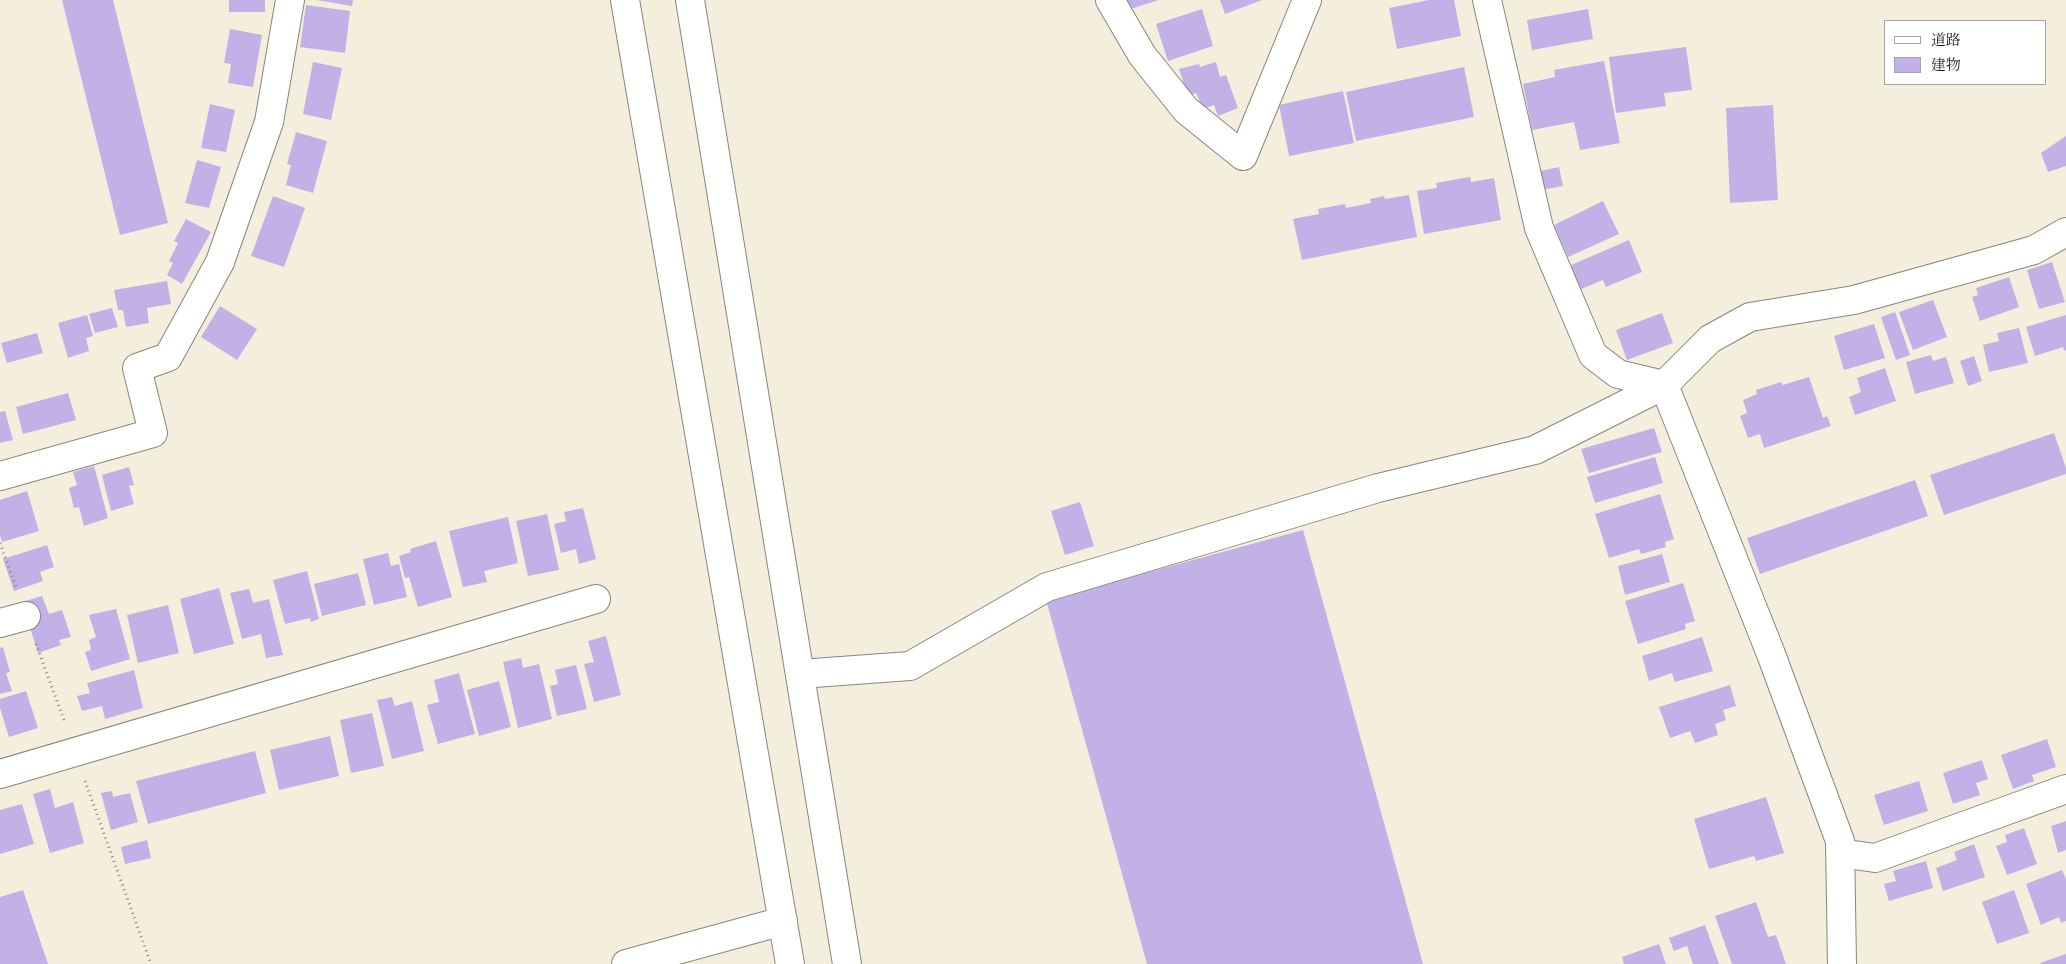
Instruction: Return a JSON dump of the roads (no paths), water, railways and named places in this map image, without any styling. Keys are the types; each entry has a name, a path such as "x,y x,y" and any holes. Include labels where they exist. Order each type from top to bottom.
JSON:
{"street":[{"path":"0,476 153,433 137,368 168,357 220,262 269,122 290,0"},
{"path":"625,0 790,964"},
{"path":"690,0 847,964"},
{"path":"1110,0 1142,55 1186,110 1243,156 1307,0"},
{"path":"1487,0 1539,228 1593,355 1618,374 1664,385"},
{"path":"800,674 910,666 1046,587 1378,488 1535,450 1664,385 1710,339 1750,317 1854,300 2034,250 2066,232"},
{"path":"1664,385 1774,663 1840,841 1842,964"},
{"path":"0,774 596,599"},
{"path":"0,623 26,616"},
{"path":"1840,854 1875,858 2066,789"},
{"path":"626,964 783,921"}]}
